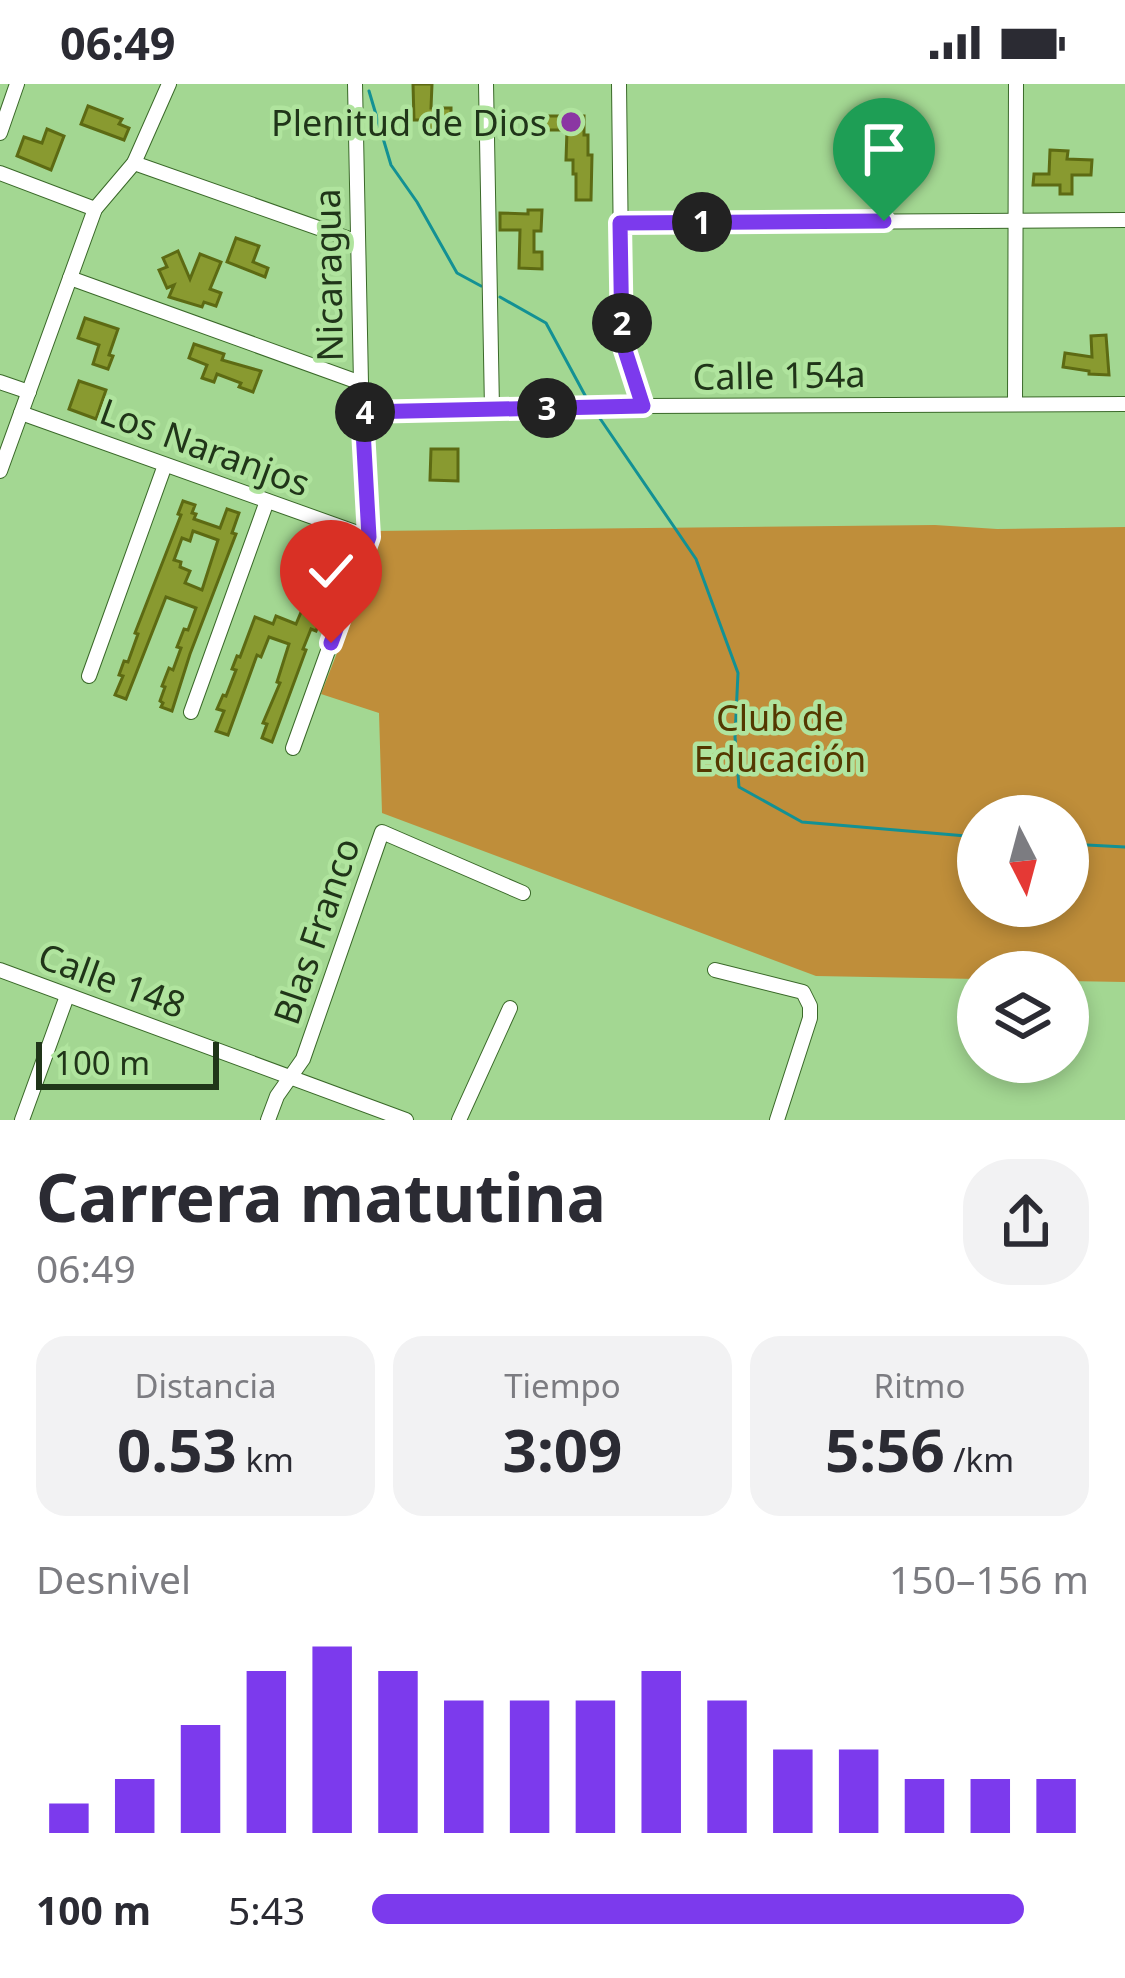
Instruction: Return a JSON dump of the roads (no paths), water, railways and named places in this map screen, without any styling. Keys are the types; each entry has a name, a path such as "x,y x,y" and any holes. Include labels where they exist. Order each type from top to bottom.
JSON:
{"street":[{"path":"0,133 16,84"},
{"path":"0,471 95,209 134,163 169,84"},
{"name":"Nicaragua","path":"355,84 369,537"},
{"path":"486,84 493,409"},
{"path":"619,84 622,341 643,406"},
{"path":"1015,403 1016,84"},
{"path":"134,163 358,242"},
{"path":"0,172 95,209"},
{"path":"620,223 1125,220"},
{"path":"70,278 361,383"},
{"path":"0,382 28,392"},
{"name":"Calle 154a","path":"362,412 1125,404"},
{"name":"Los Naranjos","path":"21,413 369,537"},
{"path":"89,676 165,465"},
{"path":"191,712 267,501"},
{"path":"293,748 369,537"},
{"name":"Blas Franco","path":"268,1120 277,1096 303,1059 382,832 523,893"},
{"name":"Calle 148","path":"0,970 406,1120"},
{"path":"715,970 803,992 810,1006 777,1120"},
{"path":"22,1120 67,996"},
{"path":"459,1120 510,1008"}],"waterway":[{"path":"369,91 391,165 457,273 481,286"},
{"path":"500,297 546,323 587,399"},
{"path":"599,417 696,559 738,673 739,787 802,822 957,835"},
{"path":"1089,845 1125,847"}],"place":[{"name":"Plenitud de Dios","path":"571,122"}],"park label":[{"name":"Club de Educación","path":"780,738"}]}
